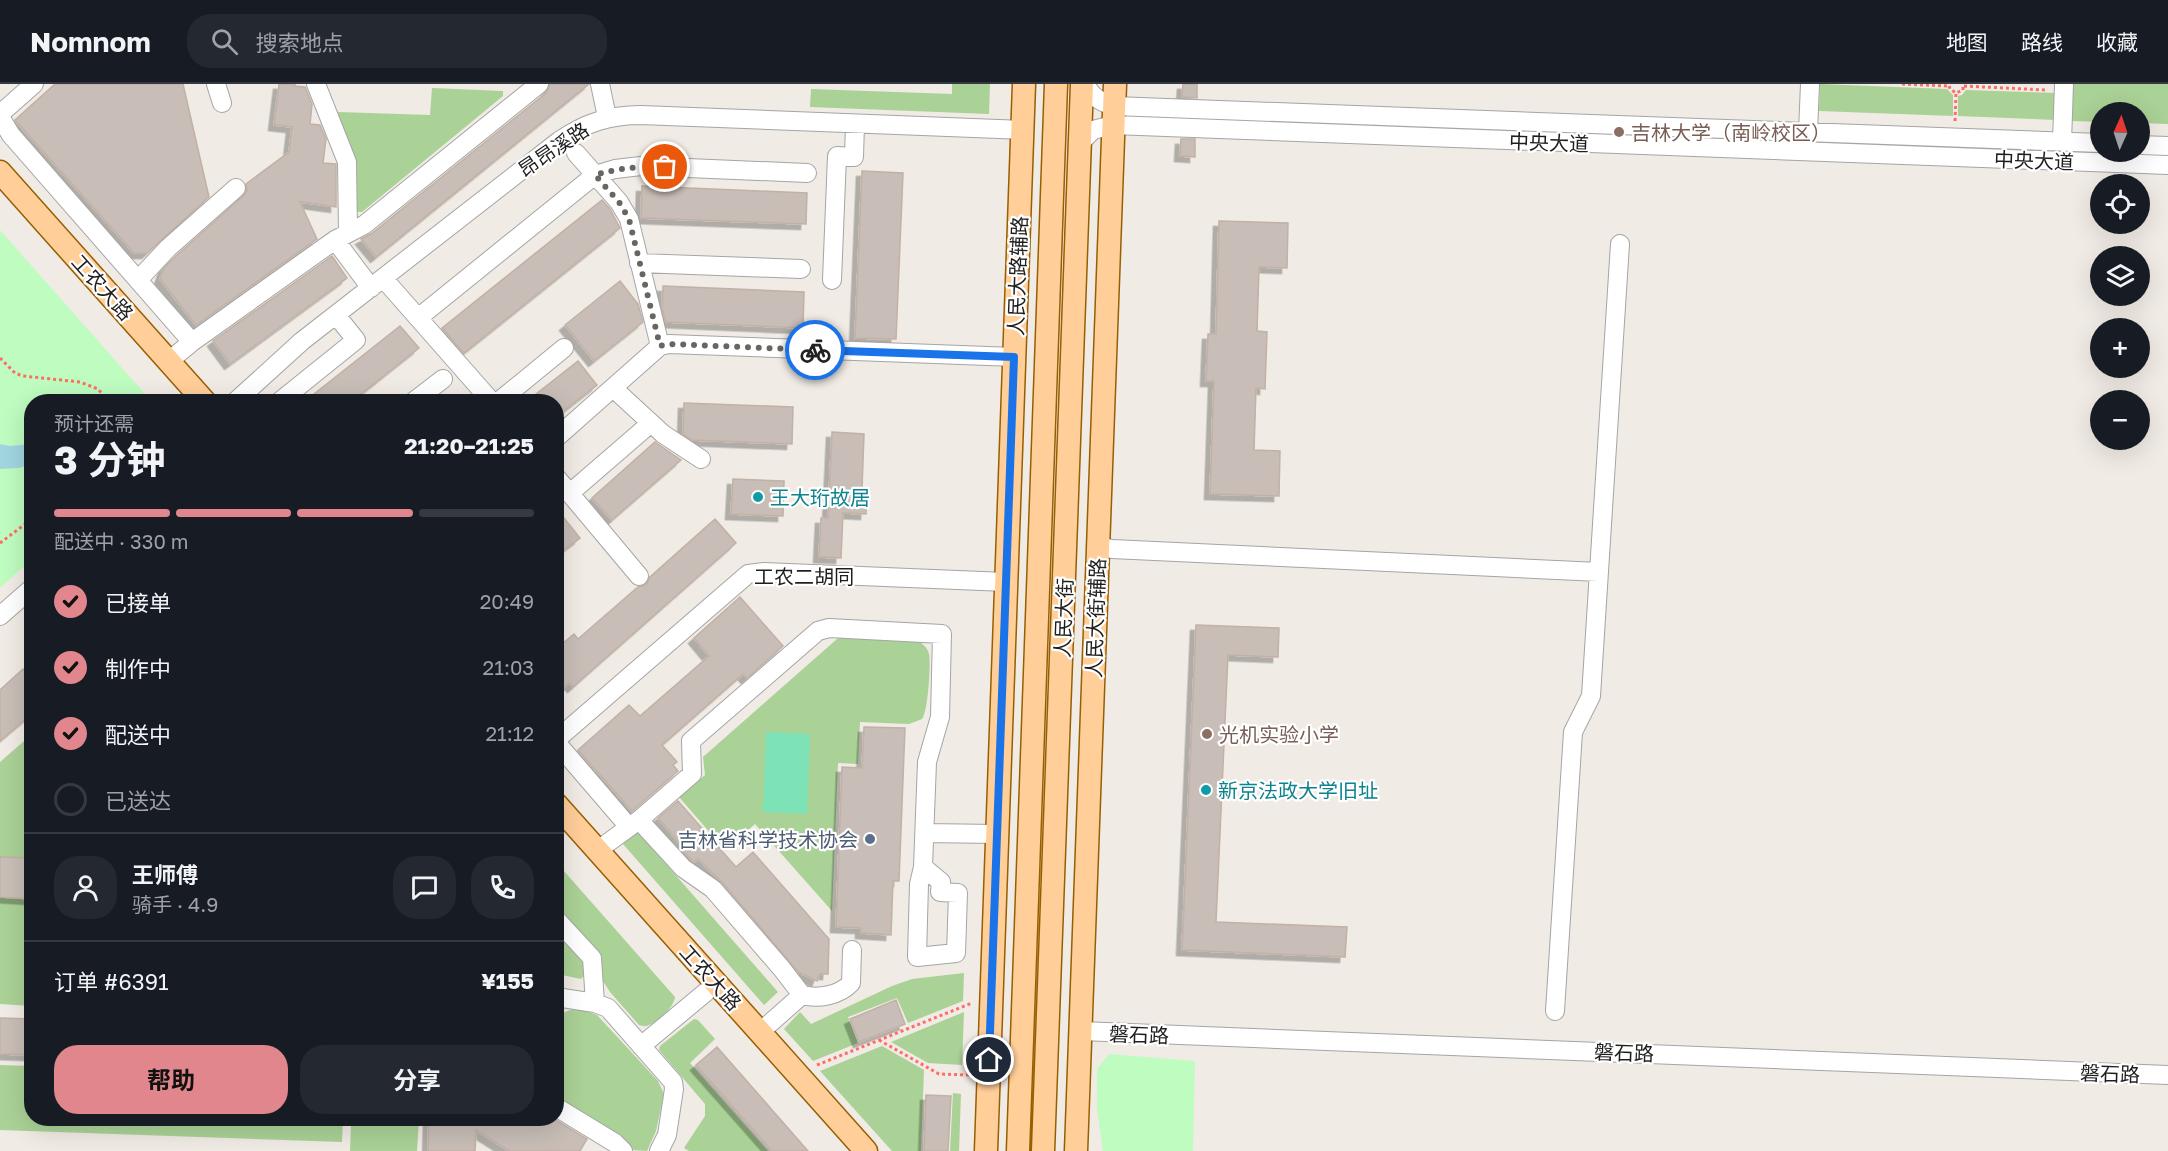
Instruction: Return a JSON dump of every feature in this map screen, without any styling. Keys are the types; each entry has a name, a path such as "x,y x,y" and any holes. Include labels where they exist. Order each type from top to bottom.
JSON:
{"main road":[{"name":"人民大路辅路","path":"986,1151 1024,84"},
{"name":"人民大街","path":"1018,1151 1056,84"},
{"name":"人民大街","path":"1043,1151 1084,84"},
{"name":"人民大街辅路","path":"1076,1151 1114,105"},
{"name":"工农大路","path":"0,172 198,394"},
{"name":"工农大路","path":"0,194 177,394"},
{"name":"工农大路","path":"564,813 866,1151"},
{"name":"工农大路","path":"564,832 846,1151"}],"street":[{"path":"34,84 0,115 11,135 192,342"},
{"path":"216,84 222,104"},
{"path":"316,84 347,162 342,237 377,283 418,318 485,394"},
{"path":"169,361 192,342 342,237 364,225 539,84"},
{"path":"600,84 607,117"},
{"name":"中央大道","path":"1084,84 1102,103 1114,105 2168,165"},
{"path":"1808,132 1810,84"},
{"path":"2062,142 2064,87"},
{"name":"中央大道","path":"1114,105 2090,143"},
{"name":"中央大道","path":"1080,143 1114,105"},
{"name":"昂昂溪路","path":"246,394 302,341 559,141 583,126 607,117 641,115 1022,130"},
{"path":"832,280 837,156 854,157 855,124"},
{"path":"2150,145 2168,146"},
{"path":"576,153 619,202 629,219 660,346"},
{"path":"418,318 595,175 641,166 807,172"},
{"path":"138,280 168,248 236,188"},
{"path":"1555,1011 1573,732 1591,696 1620,244"},
{"path":"639,263 801,269"},
{"path":"289,394 356,340 336,315"},
{"path":"564,431 660,346 669,344 1014,357"},
{"path":"508,394 564,348"},
{"path":"423,394 443,379"},
{"path":"613,388 663,434 701,459"},
{"path":"570,493 651,423"},
{"path":"564,486 639,576"},
{"path":"1098,546 1112,549 1599,572"},
{"name":"工农二胡同","path":"564,734 748,574 764,572 1006,582"},
{"path":"0,616 24,595"},
{"path":"598,850 634,824 692,774 691,741 819,631 830,628 942,634 939,717 927,762 924,867 919,884 916,957 956,953 958,893 940,892 941,882 924,867"},
{"path":"564,750 634,824 683,868 713,889 802,995 814,998 844,990 851,983 852,950"},
{"path":"925,833 997,834"},
{"path":"564,928 592,958 595,1003"},
{"path":"641,1046 706,992"},
{"path":"760,1032 802,995"},
{"path":"564,999 595,1003 608,1008 673,1082 667,1135 659,1151"},
{"name":"磐石路","path":"1081,1031 2168,1075"},
{"path":"564,1112 615,1143 623,1151"}],"path":[{"path":"1902,84 1950,85 1950,90 1956,93"},
{"path":"1956,93 1960,92 1963,85 2064,87"},
{"path":"1955,138 1956,93"},
{"path":"0,358 15,373 23,376 80,382 98,389 102,394"},
{"path":"0,543 24,525"},
{"path":"810,1068 976,1001"},
{"path":"879,1040 939,1074 973,1075"}],"green space":[{"path":"952,84 990,84 989,114 810,107 811,89 952,94"},
{"path":"1820,84 1947,89 1953,95 1953,116 1819,111"},
{"path":"2072,84 2168,84 2168,124 2150,123 2150,102 2090,102 2090,122 2071,121"},
{"path":"432,88 503,91 503,96 362,212 358,212 338,112 430,115"},
{"path":"1966,90 2057,93 2056,120 1958,116 1958,96"},
{"path":"0,230 145,394 24,394 24,566 0,588"},
{"path":"843,636 917,640 924,646 930,659 926,707 922,719 909,724 860,722 858,764 838,763 832,911 755,824 725,850 679,797 705,775 703,757"},
{"path":"766,732 810,734 807,814 763,812"},
{"path":"24,741 24,1006 0,1004 0,762"},
{"path":"637,831 778,992 764,1005 623,844"},
{"path":"564,871 675,997 669,1009 653,1023 645,1026 639,1025 610,992 599,975 596,952 564,915"},
{"path":"564,942 584,964 585,975 581,979 564,975"},
{"path":"964,973 963,1001 908,1023 897,998 848,1017 858,1043 813,1061 784,1029 800,1012 811,1024 912,979"},
{"path":"581,1009 597,1015 658,1081 664,1094 656,1131 647,1151 631,1150 564,1102 564,1012"},
{"path":"964,1012 962,1065 928,1063 891,1042"},
{"path":"694,1019 698,1020 715,1039 690,1063 768,1151 689,1151 684,1148 705,1116 705,1104 659,1050 660,1046"},
{"path":"882,1046 924,1070 921,1151 892,1151 820,1071"},
{"path":"1109,1054 1195,1061 1193,1151 1103,1151 1097,1109 1097,1069"},
{"path":"0,1065 24,1066 24,1126 343,1126 342,1142 0,1130"},
{"path":"953,1093 961,1094 959,1151 950,1151"},
{"path":"351,1126 419,1126 417,1151 350,1151"}],"water":[{"path":"0,444 24,445 24,466 0,469"}],"building":[{"path":"55,84 183,84 209,197 147,253 134,253 15,120"},
{"path":"279,84 295,84 295,86 305,87 312,104 310,124 320,125 326,139 323,163 336,164 336,207 300,202 317,239 196,325 160,279 164,268 176,256 243,196 247,191 246,184 289,152 292,127 274,125"},
{"path":"550,84 589,84 376,257 361,239 371,234 546,93"},
{"path":"1183,84 1197,84 1197,98 1182,97"},
{"path":"1181,139 1195,139 1195,157 1180,156"},
{"path":"862,171 903,173 896,339 855,338"},
{"path":"642,186 807,193 806,224 641,218"},
{"path":"602,200 610,209 620,228 464,353 442,328"},
{"path":"1219,221 1288,223 1287,268 1259,267 1257,331 1267,332 1265,389 1256,388 1254,450 1280,451 1279,496 1210,494 1214,381 1206,381 1208,334 1216,334"},
{"path":"332,256 347,278 230,364 213,341"},
{"path":"620,281 638,304 643,322 594,361 565,325"},
{"path":"663,286 804,292 803,328 666,322 662,308"},
{"path":"400,326 419,348 361,394 314,394"},
{"path":"578,361 597,385 564,411 564,394 536,394"},
{"path":"684,403 793,407 792,444 692,440 683,434"},
{"path":"832,432 864,434 862,489 867,490 866,514 843,513 841,558 819,557 821,518 828,518"},
{"path":"655,442 681,460 612,520 592,498"},
{"name":"王大珩故居","path":"733,479 784,481 783,516 731,514"},
{"path":"564,518 580,538 564,550"},
{"path":"715,519 736,543 573,687 569,683 564,687 564,642 574,634 578,639 638,587 646,585 650,577"},
{"path":"740,597 783,646 747,678 743,674 662,745 677,762 673,765 678,771 632,811 578,750 629,705 640,716 709,656 694,638"},
{"name":"新京法政大学旧址","path":"1196,625 1279,628 1278,657 1228,655 1216,922 1347,927 1345,957 1182,950"},
{"path":"24,670 24,721 0,741 0,690"},
{"name":"吉林省科学技术协会","path":"864,727 905,728 899,881 893,881 891,935 861,933 861,928 836,927 842,767 862,768"},
{"path":"678,801 736,867 753,852 829,939 828,974 820,974 817,981 798,972 722,882 698,859 694,862 682,850 684,848 658,818"},
{"path":"0,857 24,858 24,898 0,897"},
{"path":"896,1000 905,1024 859,1042 850,1019"},
{"path":"0,1018 24,1019 24,1055 0,1054"},
{"path":"717,1047 808,1151 772,1151 696,1065"},
{"path":"926,1095 951,1096 948,1151 924,1151"},
{"path":"564,1125 587,1139 580,1151 509,1151 476,1130 475,1151 428,1151 429,1126"}],"way so far":[{"path":"665,167 641,166 595,175 619,202 629,219 660,346 669,344 815,350"}],"place":[{"name":"吉林大学（南岭校区）","path":"1619,132"},
{"name":"王大珩故居","path":"758,497"},
{"name":"光机实验小学","path":"1207,734"},
{"name":"新京法政大学旧址","path":"1206,790"},
{"name":"吉林省科学技术协会","path":"870,839"}],"route":[{"path":"815,350 1014,357 989,1060"}]}
